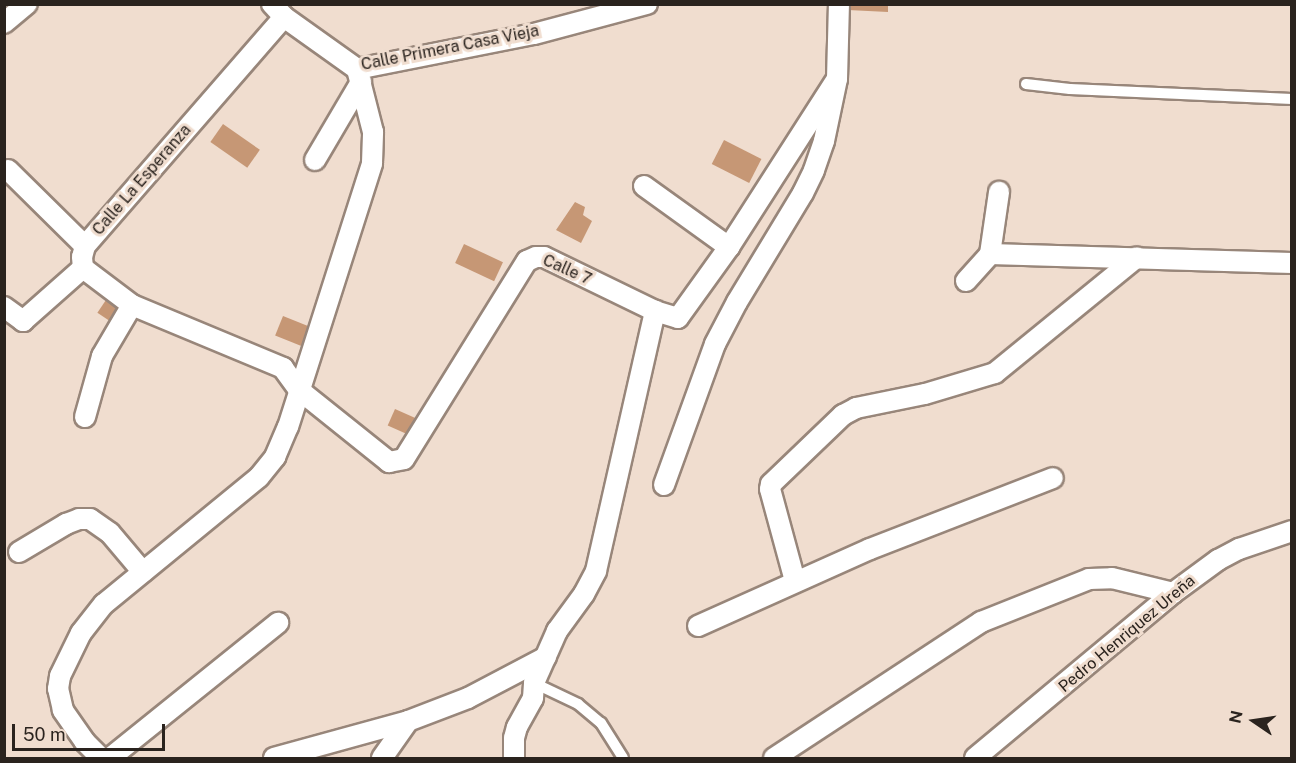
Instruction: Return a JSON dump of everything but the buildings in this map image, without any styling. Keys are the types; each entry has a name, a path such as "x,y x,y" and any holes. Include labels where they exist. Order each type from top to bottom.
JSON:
{"street":[{"path":"4,23 27,4"},
{"name":"Calle Primera Casa Vieja","path":"278,11 359,76 647,4"},
{"path":"664,485 715,344 737,302 803,193 814,170 824,141 837,79 839,4"},
{"name":"Calle La Esperanza","path":"83,268 82,257 85,246 278,11"},
{"path":"315,160 359,76"},
{"path":"101,759 85,742 63,710 58,689 60,676 81,633 104,604 259,477 275,457 288,427 298,389 372,163 373,132 359,76"},
{"name":"Calle 7","path":"298,389 389,462 397,462 404,459 528,261 536,257 544,257 655,311 678,318 729,246 837,79"},
{"path":"9,170 85,246"},
{"path":"644,186 729,246"},
{"path":"966,281 990,254 999,192"},
{"path":"990,254 1292,263"},
{"path":"795,581 770,489 771,484 835,423 856,408 925,394 995,373 1137,257"},
{"path":"4,307 22,321 83,268 132,305 276,363 283,368 298,389"},
{"path":"85,417 102,356 132,305"},
{"path":"514,759 514,738 533,698 534,683 557,631 584,594 596,571 655,311"},
{"path":"698,626 795,581 1053,478"},
{"path":"19,552 66,524 78,519 90,519 110,533 143,572"},
{"name":"Pedro Henriquez Ureña","path":"975,759 1173,593 1218,560 1239,549 1292,531"},
{"path":"774,759 981,622 1089,579 1112,578 1173,593"},
{"path":"110,759 278,623"},
{"path":"274,759 408,721 468,698 546,657"},
{"path":"382,759 408,721"}],"lane":[{"path":"1026,84 1070,89 1292,99"},
{"path":"534,683 578,704 601,723 623,759"}]}
